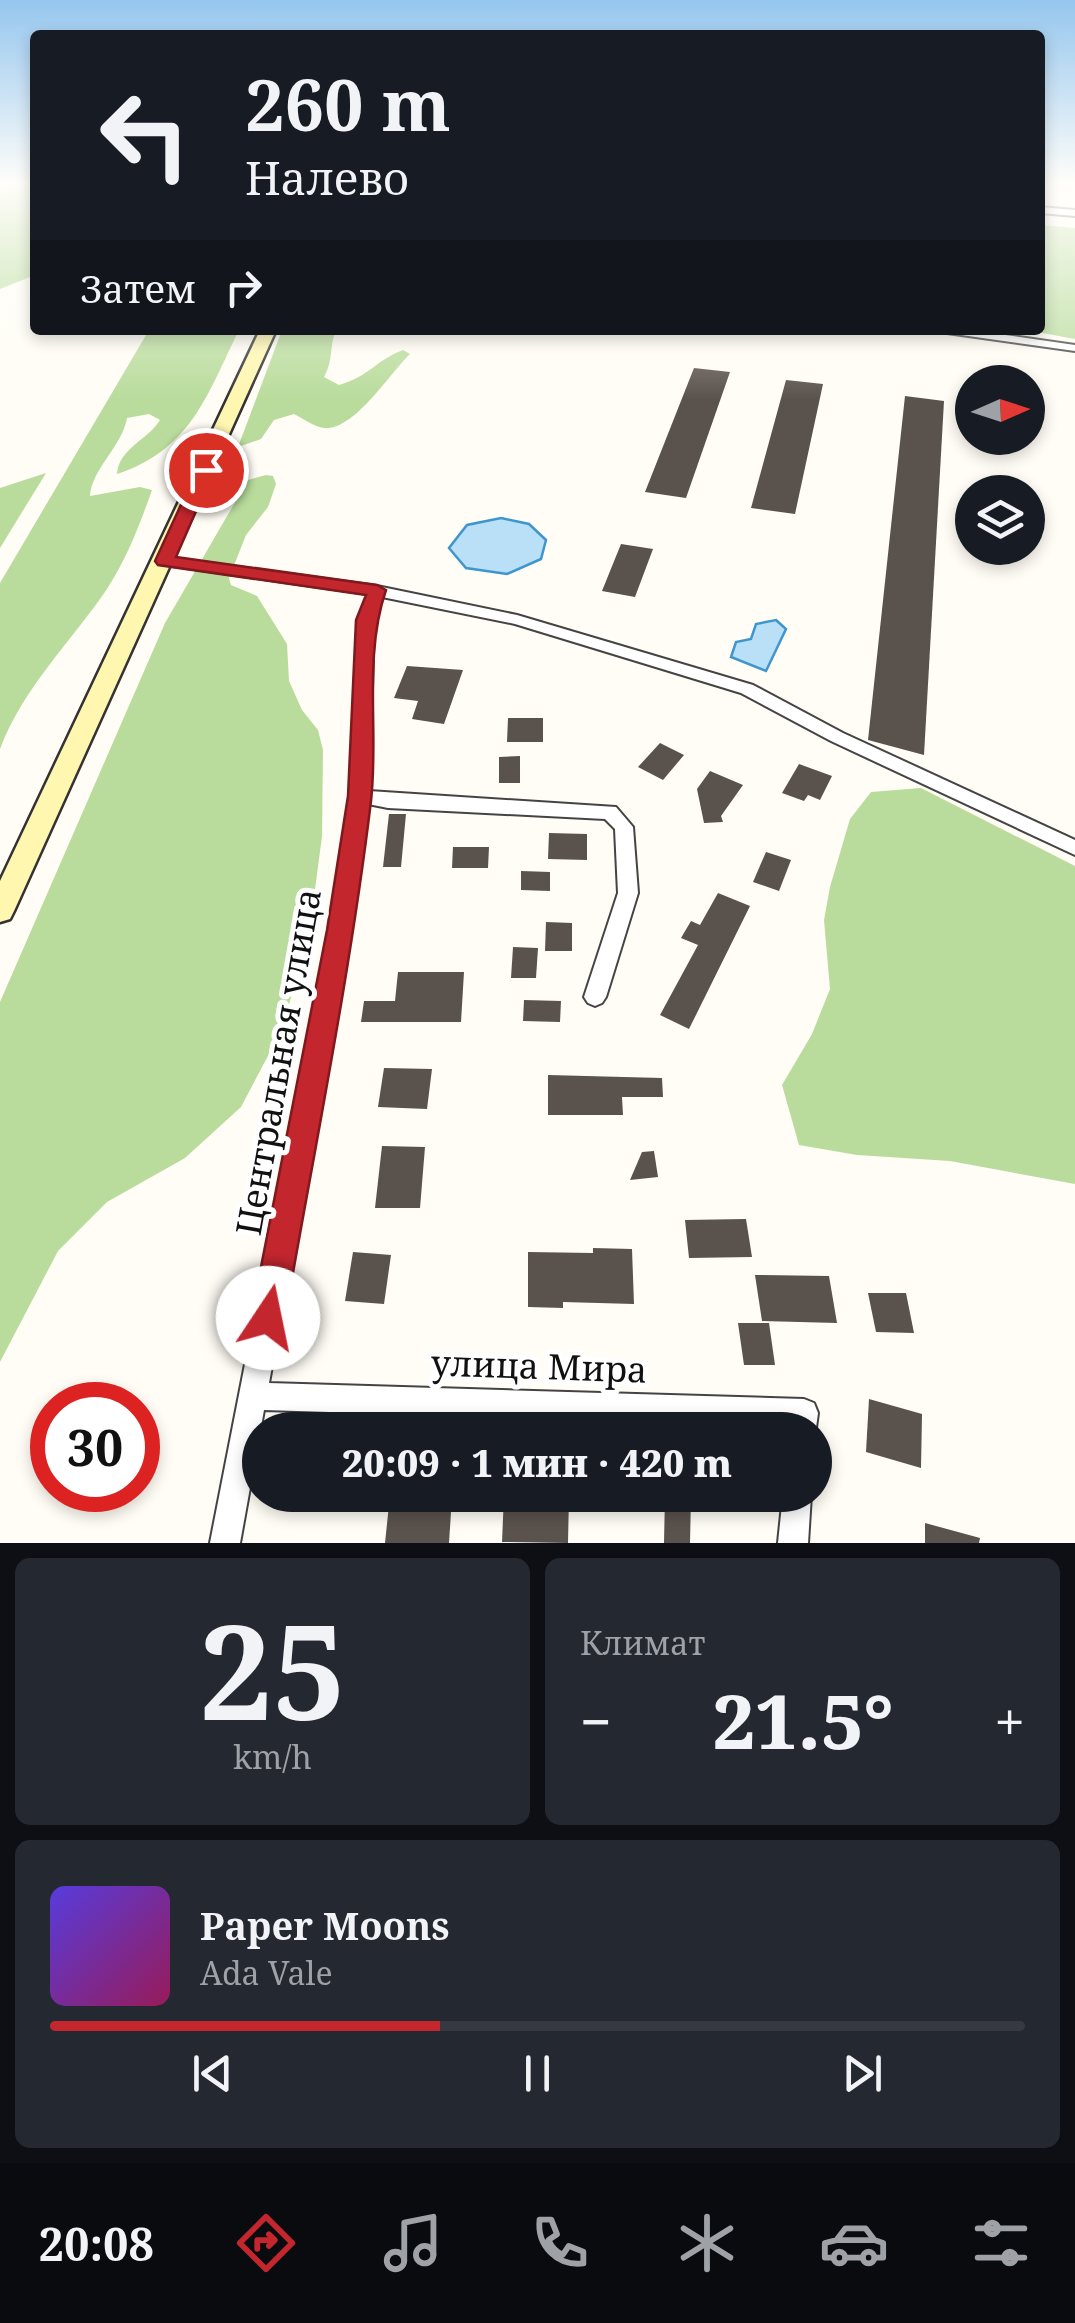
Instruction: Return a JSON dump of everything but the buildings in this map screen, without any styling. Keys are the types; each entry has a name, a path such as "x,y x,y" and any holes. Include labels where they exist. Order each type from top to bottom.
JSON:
{"main road":[{"path":"0,911 266,335"}],"street":[{"path":"988,335 1075,348"},
{"path":"164,561 377,590 557,629 747,689 837,737 1075,848"},
{"name":"Центральная улица","path":"225,1543 340,930 360,796 366,620 377,590"},
{"path":"360,796 388,802 610,812 624,827 628,893 594,997"},
{"name":"улица Мира","path":"254,1396 772,1412"},
{"path":"793,1543 796,1512"}],"green space":[{"path":"0,256 30,256 30,277 0,289"},
{"path":"1045,256 1075,256 1075,339 1045,333"},
{"path":"146,335 237,335 206,398 180,435 142,464 117,474 123,457 160,420 149,414 127,418 96,476 90,496 140,487 152,490 143,515 107,589 34,686 0,749 0,583"},
{"path":"280,335 335,335 324,377 339,385 403,350 410,354 347,420 324,428 294,414 274,420 261,439 238,447"},
{"path":"46,473 0,548 0,488"},
{"path":"273,476 276,484 268,507 246,535 229,578 231,585 257,596 287,644 289,681 302,710 318,730 323,750 322,836 308,943 280,1033 241,1107 185,1158 107,1202 58,1251 0,1362 0,1002 165,623 248,480"},
{"path":"921,788 1075,866 1075,1184 950,1161 857,1155 799,1145 782,1085 812,1034 830,989 824,920 850,819 871,792"}],"water":[{"path":"501,518 529,524 546,540 541,559 507,574 466,568 449,548 467,525"},
{"path":"776,620 786,629 766,671 731,657 736,642 751,639 756,624"}],"route":[{"path":"206,470 164,561 377,590 366,620 360,796 340,930 268,1318"}]}
